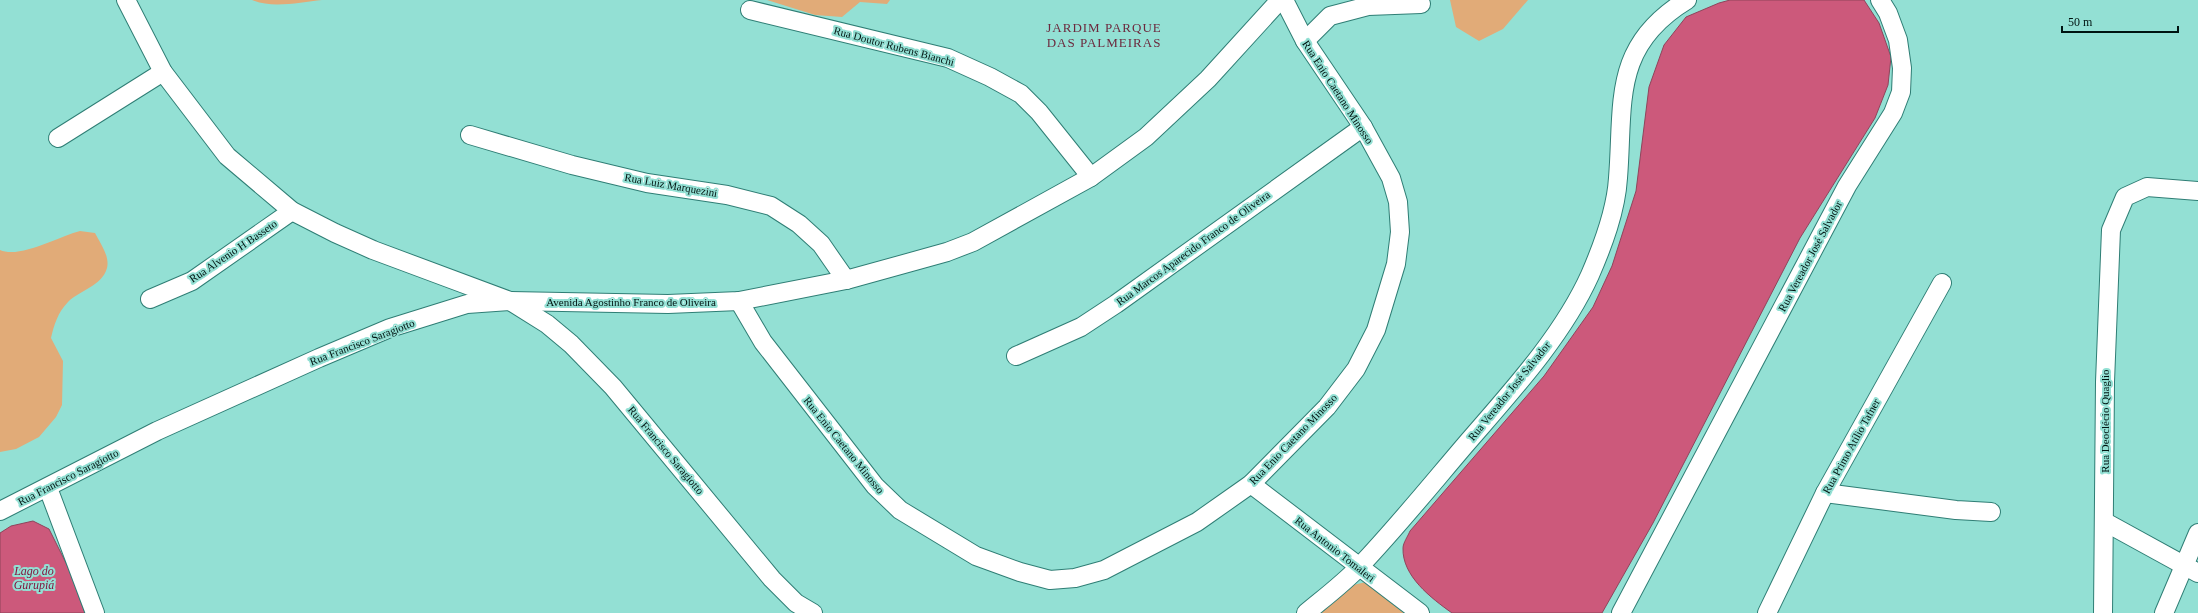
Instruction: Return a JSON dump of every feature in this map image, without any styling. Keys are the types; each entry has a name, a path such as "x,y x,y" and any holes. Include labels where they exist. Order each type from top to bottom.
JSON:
{"street":[{"path":"126,0 163,72 227,156 292,210 335,233 373,250 510,301"},
{"name":"Avenida Agostinho Franco de Oliveira","path":"510,301 668,304 739,301 846,280 947,252 973,242 1091,177 1146,137 1208,79 1280,0"},
{"name":"Rua Enio Caetano Minosso","path":"739,301 763,342 875,486 900,510 970,552 1020,572 1050,580 1076,578 1104,570 1197,522 1251,484 1327,407 1356,369 1376,330 1396,264 1400,232 1398,209 1391,178 1364,127 1305,42 1284,0"},
{"name":"Rua Vereador José Salvador","path":"1306,613 1359,568 1518,383 1564,320 1590,276 1608,228 1618,180 1621,100 1628,70 1640,45 1654,24 1687,0"},
{"name":"Rua Vereador José Salvador","path":"1621,613 1847,186 1893,113 1902,92 1902,68 1898,40 1888,13 1880,0"},
{"path":"1305,42 1330,16 1368,6 1421,4"},
{"name":"Rua Doutor Rubens Bianchi","path":"750,10 948,58 990,77 1021,94 1039,112 1091,177"},
{"path":"58,138 163,72"},
{"name":"Rua Marcos Aparecido Franco de Oliveira","path":"1016,356 1081,327 1116,304 1364,127"},
{"name":"Rua Luiz Marquezini","path":"470,135 572,165 648,183 727,195 771,206 799,224 821,244 846,280"},
{"name":"Rua Deoclécio Quaglio","path":"2103,613 2105,522 2105,382 2111,230 2125,197 2147,186 2198,191"},
{"name":"Rua Alvenio H Basseto","path":"150,299 192,281 292,210"},
{"name":"Rua Primo Atílio Tafner","path":"1767,613 1825,493 1942,283"},
{"name":"Rua Francisco Saragiotto","path":"0,511 48,488 157,431 319,358 383,331 467,304 510,301 547,324 571,344 608,381 772,579 796,602 813,613"},
{"name":"Rua Antonio Tomaleri","path":"1251,484 1359,568 1420,613"},
{"path":"48,488 95,613"},
{"path":"1825,493 1956,510 1991,512"},
{"path":"2105,522 2191,570"},
{"path":"2164,613 2191,570 2198,533"}],"shaded area":[{"path":"252,0 322,0 268,4"},
{"path":"767,0 890,0 887,4 860,2 842,17 815,15"},
{"path":"1450,0 1528,0 1503,29 1479,41 1456,27"},
{"path":"80,231 95,233 104,250 108,263 104,274 96,284 68,302 59,314 54,328 51,338 63,361 62,405 56,417 39,437 16,449 0,452 0,250 18,252 40,246"},
{"path":"1366,582 1404,613 1317,613 1349,586"}],"water":[{"path":"1730,0 1864,0 1879,23 1891,57 1888,85 1875,118 1800,238 1653,523 1602,613 1452,613 1419,585 1407,568 1403,548 1405,542 1410,531 1544,376 1593,307 1612,266 1636,191 1649,87 1664,45 1686,17"},
{"name":"Lago do Gurupiá","path":"33,521 49,529 69,569 85,613 0,613 0,533 11,526"}],"district":[{"name":"JARDIM PARQUE DAS PALMEIRAS","path":"1104,34"}]}
